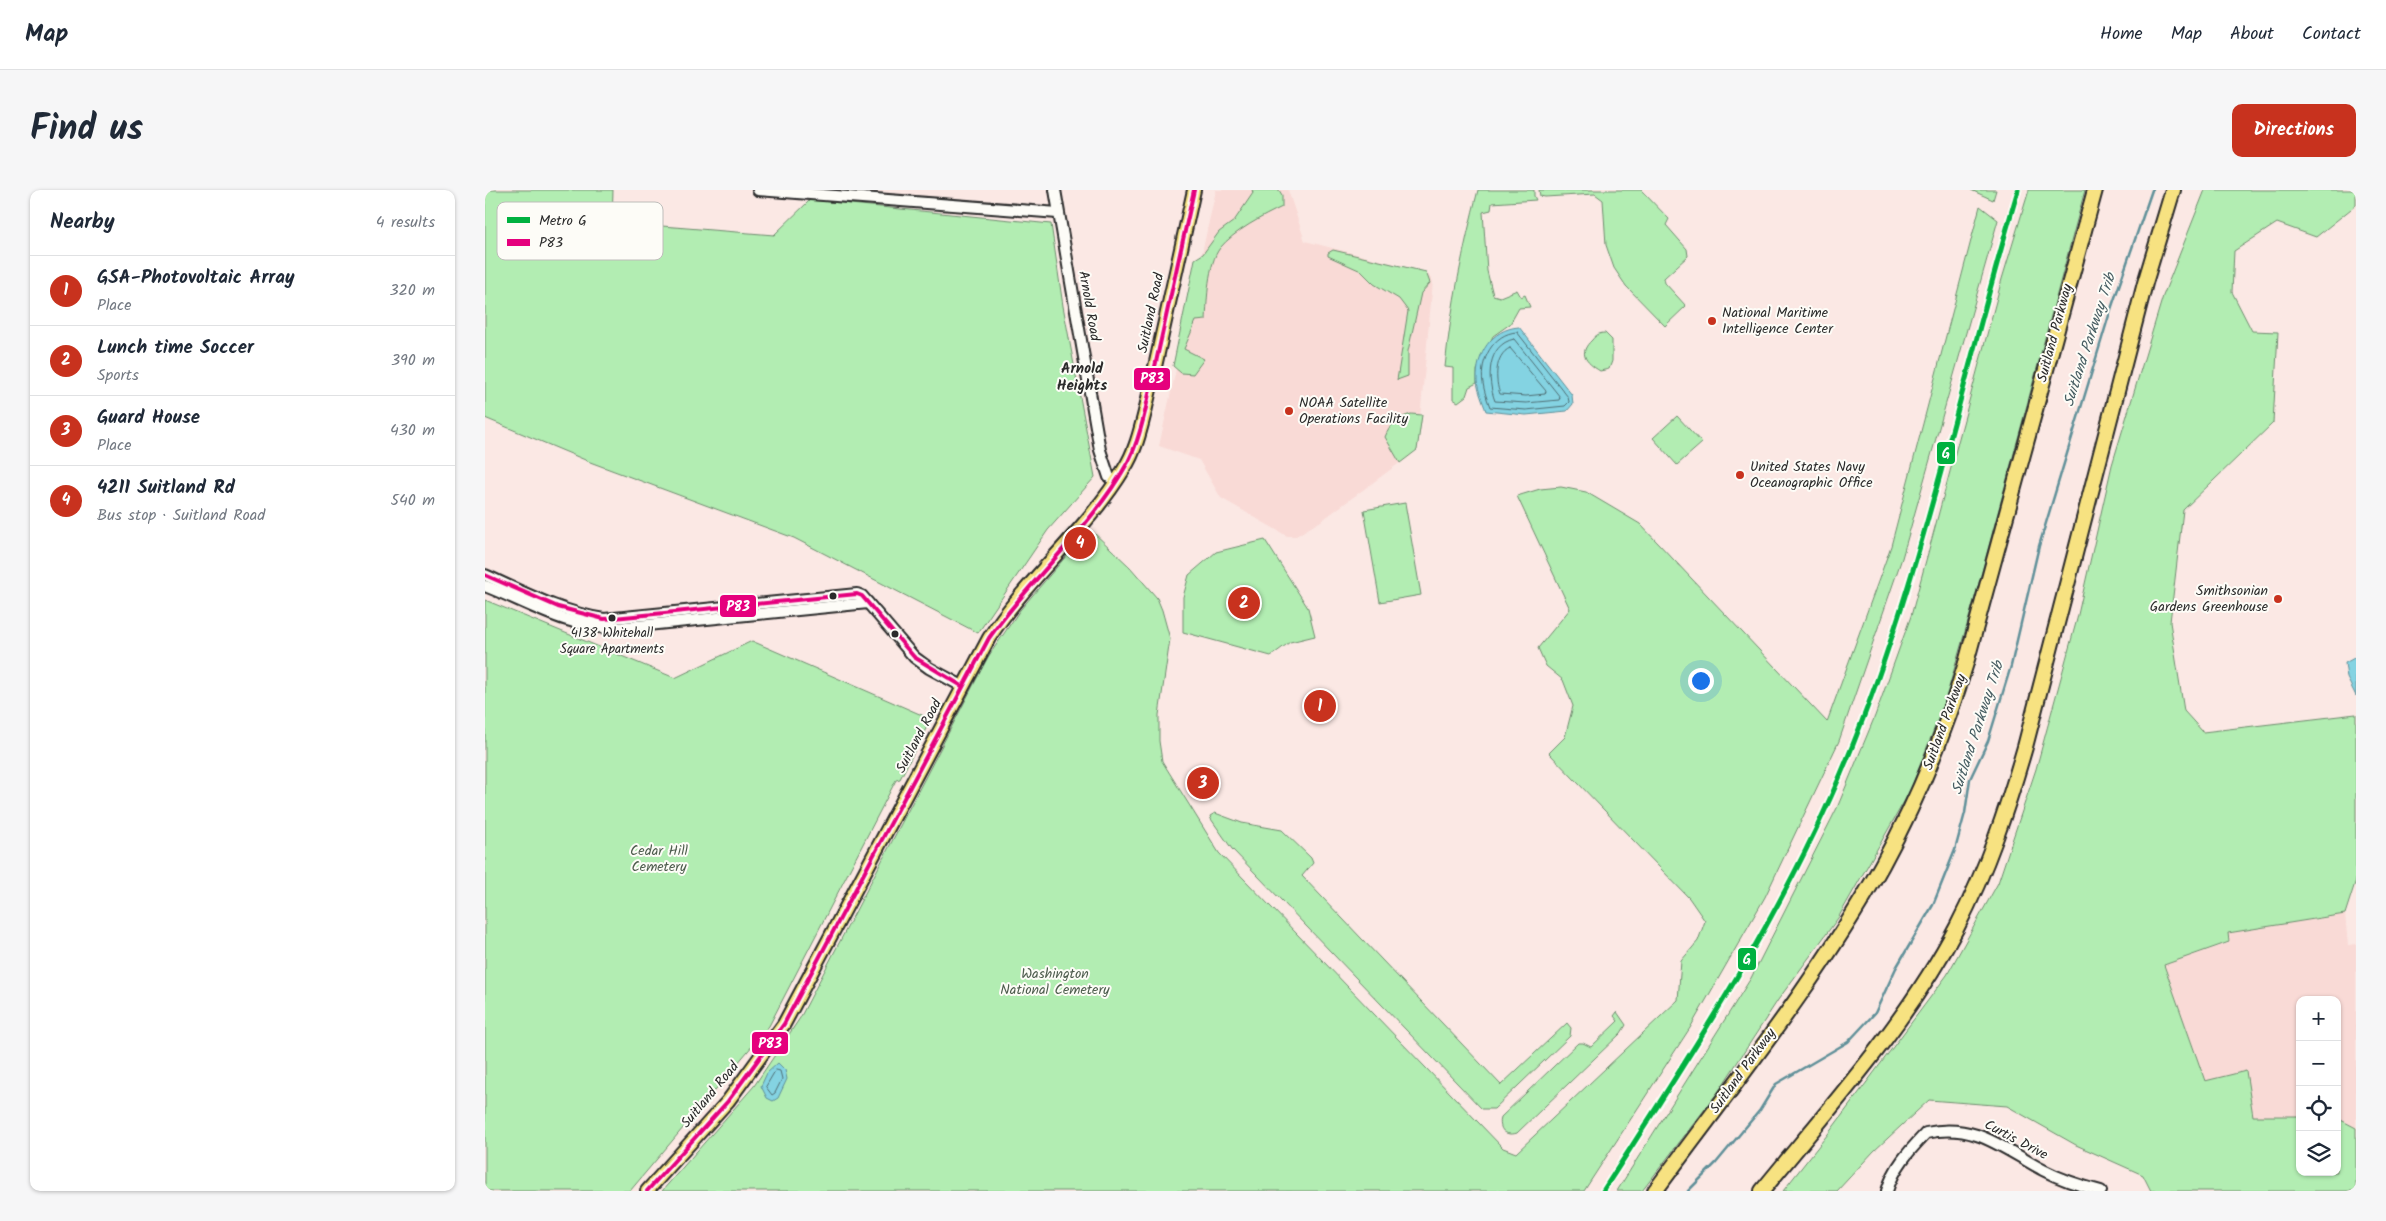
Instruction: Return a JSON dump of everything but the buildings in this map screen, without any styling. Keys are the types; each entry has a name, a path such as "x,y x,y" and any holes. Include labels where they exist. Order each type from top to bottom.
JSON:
{"highway":[{"name":"Suitland Parkway","path":"1655,1191 1839,937 1882,864 1921,786 1944,728 1966,663 2095,190"},
{"path":"1762,1191 1864,1065 1923,985 1956,928 1992,850 2025,747 2149,270 2173,190"}],"main road":[{"name":"Suitland Road","path":"647,1191 728,1101 784,1024 989,638 1011,605 1116,482 1131,457 1142,425 1194,190"}],"street":[{"path":"758,190 1059,213"},
{"name":"Arnold Road","path":"1055,190 1100,450 1109,477 1116,482"},
{"path":"485,575 582,615 604,619 857,594 868,603 914,657 929,668 963,686"},
{"path":"485,586 570,622 597,628 617,628 868,603"},
{"name":"Curtis Drive","path":"1887,1191 1891,1176 1903,1158 1925,1133 1955,1129 1977,1134 2068,1182 2101,1191"}],"shaded area":[{"name":"NOAA Satellite Operations Facility","path":"1216,190 1288,190 1305,241 1426,272 1433,281 1417,450 1321,521 1296,536 1287,536 1221,498 1199,460 1159,446"},
{"path":"2345,914 2348,945 2356,944 2356,1128 2341,1120 2341,996 2296,996 2296,1116 2253,1116 2205,1081 2164,965 2229,943 2228,933"}],"green space":[{"path":"485,190 613,190 613,202 497,202 497,260 663,260 663,226 774,235 810,200 1051,224 1063,306 1095,477 1048,530 978,633 794,538 590,462 485,418"},
{"path":"1252,190 1279,190 1282,195 1282,207 1241,230 1220,248 1211,272 1206,320 1196,321 1184,349 1204,359 1193,374 1181,373 1173,366 1195,259 1203,254 1219,232 1234,221 1253,193"},
{"path":"1478,190 1534,190 1536,200 1492,203 1491,210 1483,212 1487,271 1493,295 1500,297 1517,290 1521,297 1525,295 1530,307 1519,308 1510,324 1493,336 1477,370 1477,383 1469,387 1466,396 1458,402 1453,399 1453,368 1445,367 1458,278"},
{"path":"1539,190 1641,190 1669,219 1666,225 1687,249 1688,256 1664,278 1665,283 1686,306 1665,326 1626,286 1614,268 1606,245 1603,200 1595,194 1545,197 1540,196"},
{"path":"1971,190 1996,190 1993,200"},
{"path":"2029,190 2085,190 1977,590 1945,701 1910,791 1838,918 1778,1000 1718,1092 1642,1191 1617,1191 1751,978 1837,808 1875,716 1911,616 2002,279"},
{"path":"2205,190 2356,190 2356,205 2316,237 2277,223 2234,251 2232,292 2252,331 2278,332 2273,423 2183,510 2170,622 2184,711 2203,732 2356,714 2356,880 2345,914 2228,933 2229,942 2164,965 2205,1081 2246,1071 2253,1116 2296,1116 2296,1176 2341,1176 2341,1120 2356,1128 2356,1191 2151,1191 2143,1175 2076,1145 2007,1106 1929,1100 1874,1151 1837,1191 1783,1191 1947,975 1998,883 2036,769 2077,619 2112,465 2163,296"},
{"name":"Washington National Cemetery","path":"1980,206 1998,220 1902,558 1839,741 1765,897 1690,1028 1584,1191 662,1191 754,1086 800,1018 988,657 1020,610 1085,534 1093,532 1130,567 1157,598 1162,610 1170,639 1159,715 1159,741 1162,761 1219,853 1503,1148 1516,1153 1678,1000 1681,961 1698,941 1705,921 1689,898 1549,753 1565,737 1573,706 1563,680 1546,666 1538,648 1570,609 1517,496 1540,489 1561,487 1586,492 1640,524 1827,722 1891,546"},
{"path":"1333,250 1426,272 1430,283 1421,293 1408,351 1408,376 1397,380 1408,311 1399,299 1374,284 1361,271 1328,256 1328,253"},
{"path":"1605,333 1612,340 1612,361 1609,369 1600,371 1587,361 1584,353 1595,337"},
{"path":"1411,414 1422,415 1417,450 1400,463 1385,437 1389,428 1395,422"},
{"path":"1677,416 1702,443 1677,465 1653,438"},
{"path":"1405,503 1421,595 1380,602 1364,510"},
{"path":"1265,540 1308,608 1315,636 1290,642 1271,656 1183,632 1183,597 1189,575 1216,552"},
{"name":"Cedar Hill Cemetery","path":"485,600 675,678 752,641 931,719 900,779 896,780 769,1026 630,1191 485,1191"},
{"path":"1215,813 1242,823 1282,830 1311,858 1313,863 1302,876 1501,1085 1567,1023 1571,1028 1570,1036 1494,1109 1482,1109 1232,849 1211,819 1210,816"},
{"path":"1617,1012 1626,1025 1621,1033 1517,1133 1509,1134 1503,1131 1500,1121 1501,1117 1578,1043 1591,1047 1618,1021 1614,1016"}],"water":[{"path":"1519,327 1572,395 1573,404 1567,411 1526,415 1486,411 1479,393 1477,381 1477,371 1482,353 1500,332"},
{"path":"2356,657 2356,696 2347,678 2345,663"},
{"path":"778,1063 785,1070 787,1079 778,1098 773,1101 767,1098 761,1086 767,1073"}],"waterway":[{"name":"Suitland Parkway Trib","path":"1688,1191 1716,1163 1760,1110 1776,1084 1848,1042 1875,1013 1896,968 1933,905 1955,850 1965,813 1970,779 1988,741 2011,666 2039,546 2110,312 2152,190"}],"metro line":[{"name":"G","path":"1603,1191 1706,1029 1770,919 1827,806 1852,747 1878,679 1922,540 2018,190"}],"transit line":[{"name":"P83","path":"647,1191 728,1101 784,1024 989,638 1024,594 1080,530 1114,485 1128,462 1136,444 1143,418 1194,190"},
{"name":"P83","path":"485,575 558,607 604,619 857,594 862,596 914,657 962,686"}],"place":[{"name":"National Maritime Intelligence Center","path":"1712,321"},
{"name":"NOAA Satellite Operations Facility","path":"1289,411"},
{"name":"United States Navy Oceanographic Office","path":"1740,475"},
{"name":"4211 Suitland Rd","path":"1080,543"},
{"name":"Smithsonian Gardens Greenhouse","path":"2278,599"},
{"name":"Lunch time Soccer","path":"1244,603"},
{"name":"4138 Whitehall Square Apartments","path":"612,618"},
{"name":"GSA-Photovoltaic Array","path":"1320,706"},
{"name":"Guard House","path":"1203,783"}],"district":[{"name":"Arnold Heights","path":"1082,378"}]}
